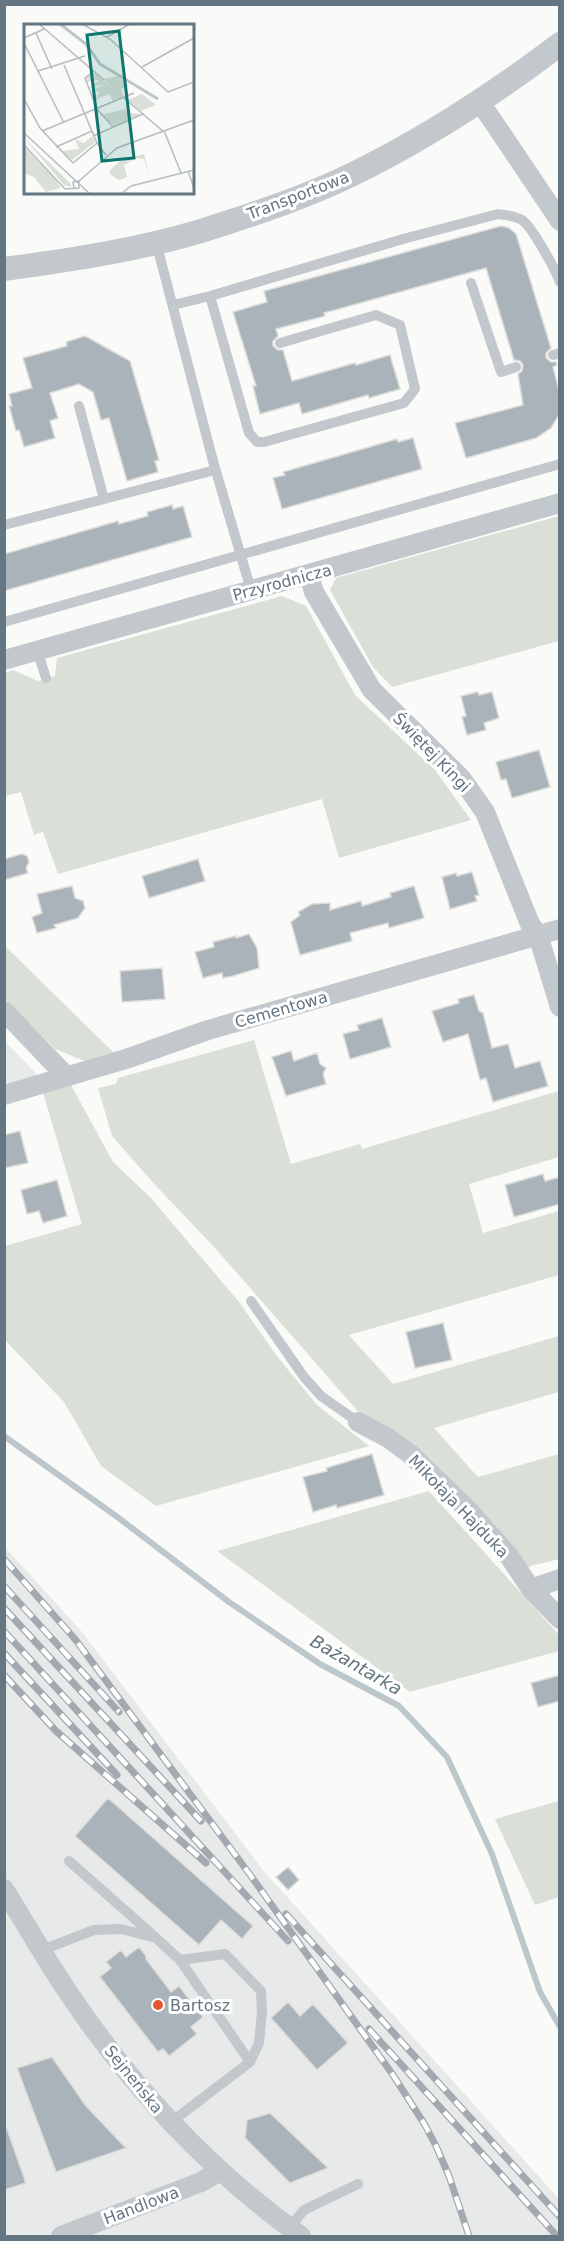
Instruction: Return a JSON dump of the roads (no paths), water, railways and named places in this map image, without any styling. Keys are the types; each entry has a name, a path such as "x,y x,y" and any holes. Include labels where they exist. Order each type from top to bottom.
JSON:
{"street":[{"name":"Transportowa","path":"4,269 74,260 201,231 350,175 444,125 560,44"},
{"path":"480,102 560,221"},
{"name":"Przyrodnicza","path":"4,660 560,503"},
{"name":"Świętej Kingi","path":"309,575 314,592 372,690 461,778 485,812 530,924 538,935 560,1007"},
{"name":"Cementowa","path":"4,1095 126,1059 208,1030 560,929"},
{"path":"4,1011 66,1076"},
{"name":"Mikołaja Hajduka","path":"358,1422 388,1438 410,1454 468,1510 509,1556 531,1589 560,1619"},
{"path":"531,1589 560,1579"},
{"name":"Sejneńska","path":"4,1888 89,2022 170,2123 220,2172 295,2232"},
{"name":"Handlowa","path":"62,2236 201,2182 220,2172"}],"lane":[{"path":"173,305 498,214 524,221 554,266 560,282"},
{"path":"156,242 215,470 251,590"},
{"path":"471,283 501,372 516,367"},
{"path":"210,296 249,433 257,442 404,403 415,389 400,326 376,315 280,343"},
{"path":"79,406 104,499"},
{"path":"4,622 240,553 560,464"},
{"path":"4,525 215,470"},
{"path":"37,650 45,678"},
{"name":"Mikołaja Hajduka","path":"251,1301 304,1377 321,1396 358,1422"},
{"path":"69,1861 180,1960 250,2062"},
{"path":"42,1950 94,1930 121,1929 156,1938"},
{"path":"170,2123 250,2062 258,2043 262,2012 261,1991 225,1954 180,1960"},
{"path":"295,2232 304,2210 358,2184"}],"waterway":[{"name":"Bażantarka","path":"4,1436 116,1516 229,1602 320,1664 399,1706 447,1757 492,1854 540,1992 560,2027"}],"railway":[{"path":"4,1559 75,1639 251,1876 393,2075 436,2146 449,2176 469,2236"},
{"path":"4,1586 119,1712"},
{"path":"4,1608 201,1821"},
{"path":"4,1631 288,1941"},
{"path":"4,1653 117,1775"},
{"path":"4,1675 56,1731 206,1863"},
{"path":"286,1914 560,2217"},
{"path":"369,2029 557,2236"}],"place":[{"name":"Bartosz","path":"158,2005"}]}
